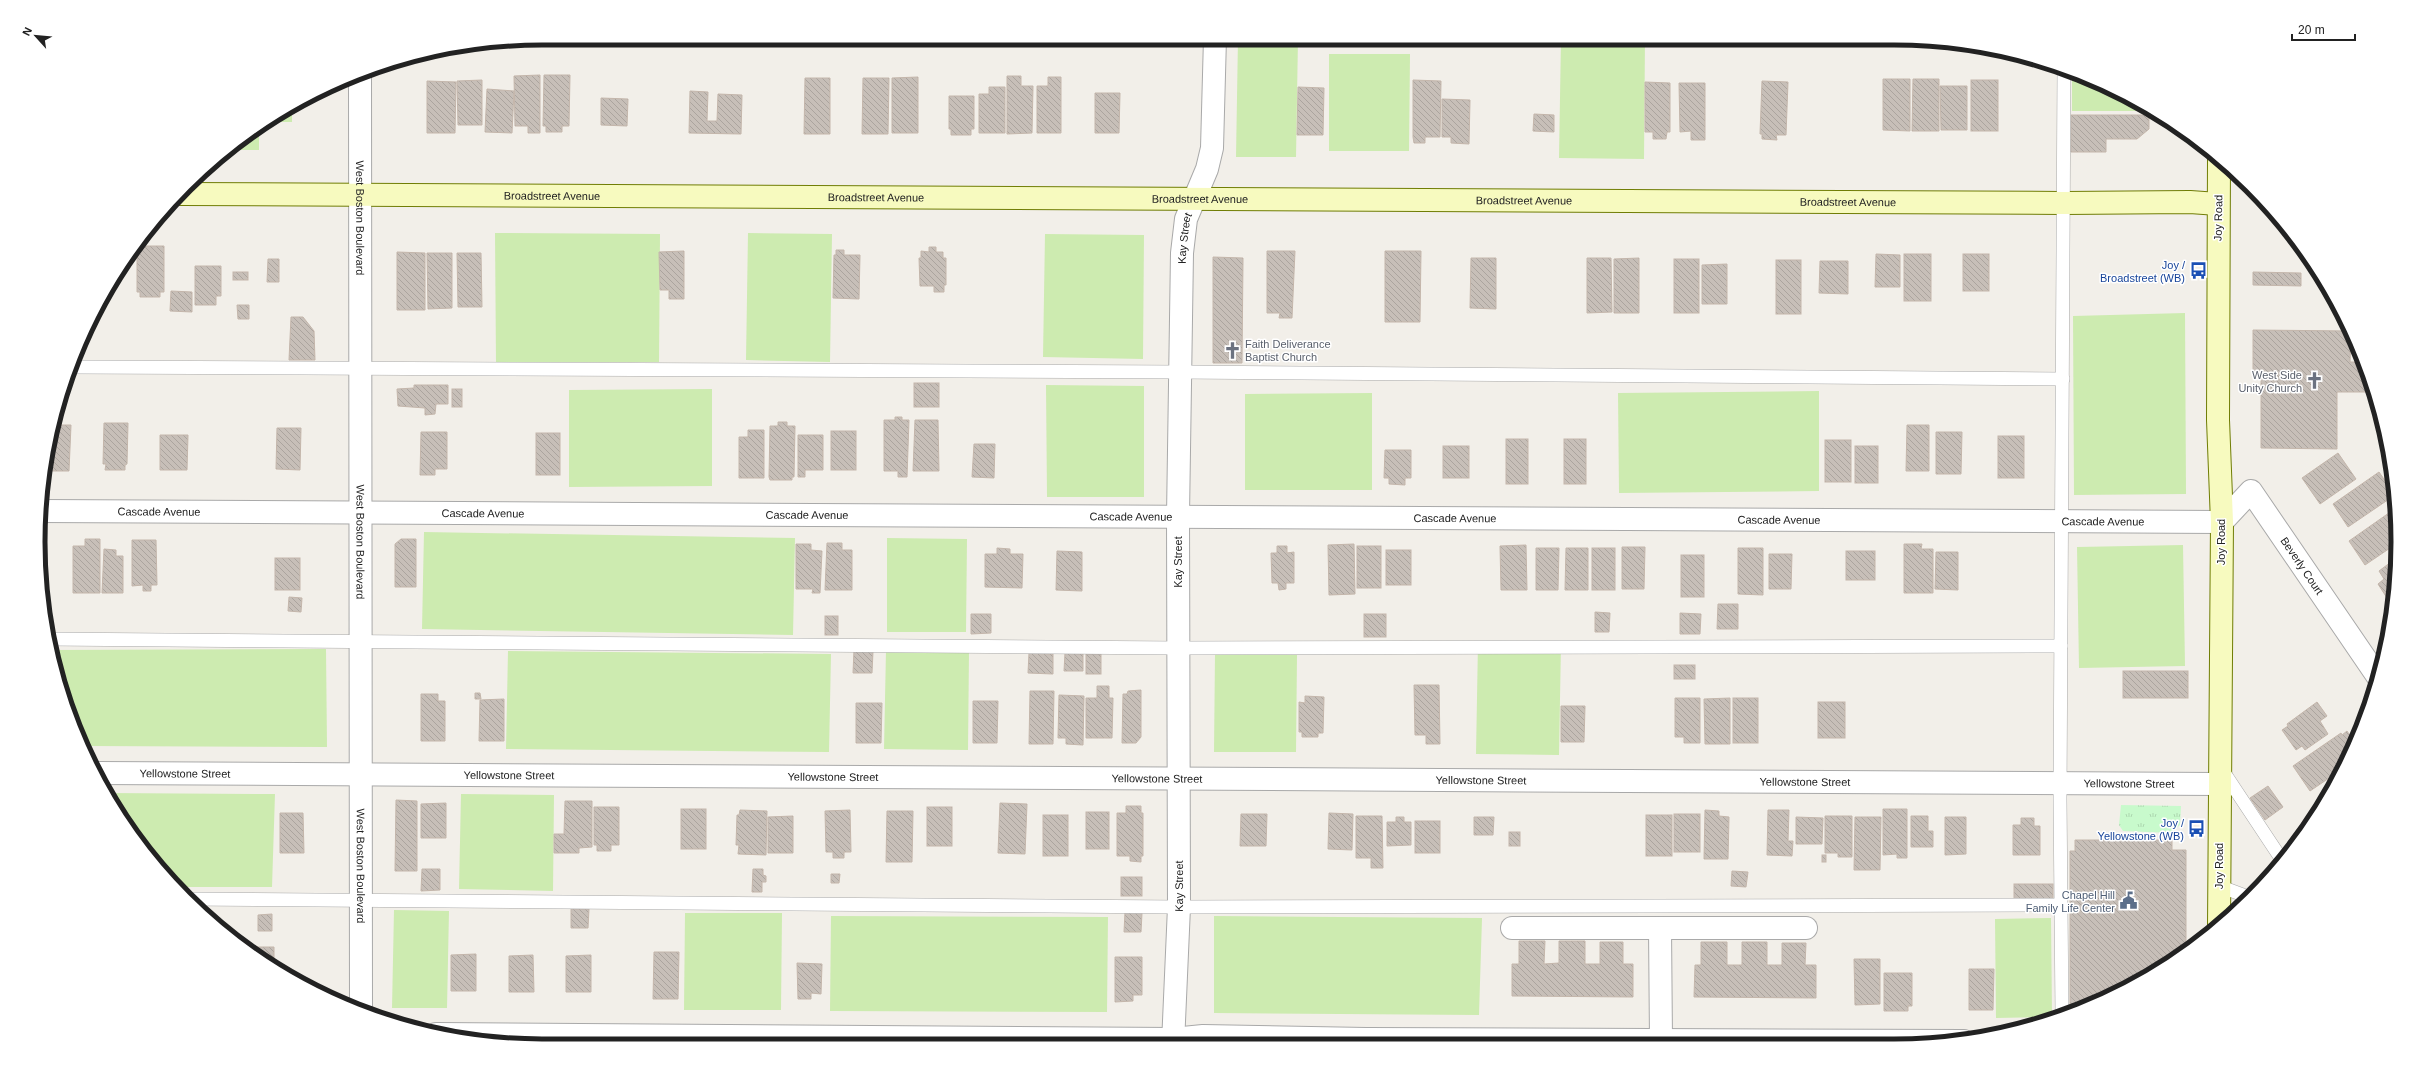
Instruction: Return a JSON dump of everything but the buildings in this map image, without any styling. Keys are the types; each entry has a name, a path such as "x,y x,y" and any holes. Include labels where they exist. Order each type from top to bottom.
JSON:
{"street":[{"name":"Kay Street","path":"1173,1039 1178,907 1178,516 1182,253 1186,219 1193,198 1207,169 1212,148 1215,45"},
{"name":"West Boston Boulevard","path":"360,80 361,1005"},
{"name":"Joy Road","path":"2219,165 2218,420 2222,522 2219,918"},
{"name":"Broadstreet Avenue","path":"188,194 2064,203 2190,202 2218,204"},
{"name":"Beverly Court","path":"2222,522 2252,491 2374,671"},
{"name":"Cascade Avenue","path":"46,511 2222,522"},
{"name":"Yellowstone Street","path":"102,772 2060,783 2219,774"},
{"path":"1512,928 1806,928"},
{"path":"1660,928 1661,1039"},
{"path":"474,1034 897,1039"},
{"path":"1188,1039 1203,1036 1302,1039"}],"lane":[{"path":"2062,1010 2060,783 2064,75"},
{"path":"77,367 360,367 2063,378"},
{"path":"55,639 1178,648 2061,646"},
{"path":"2219,774 2279,856"},
{"path":"2219,886 2243,895"},
{"path":"197,899 1178,907 2061,904"}],"green space":[{"path":"1238,45 1298,45 1296,157 1236,157"},
{"path":"1561,45 1645,45 1644,159 1559,158"},
{"path":"1329,54 1410,54 1409,151 1329,151"},
{"path":"2072,78 2114,96 2140,111 2072,111"},
{"path":"292,113 292,122 277,122"},
{"path":"259,134 259,150 236,150"},
{"path":"495,233 660,234 659,362 496,362"},
{"path":"748,233 832,234 830,362 746,360"},
{"path":"1045,234 1144,235 1143,359 1043,357"},
{"path":"2185,313 2186,494 2074,495 2073,316"},
{"path":"1046,385 1144,386 1144,497 1047,497"},
{"path":"712,389 712,486 569,487 569,390"},
{"path":"1819,391 1819,491 1619,493 1618,393"},
{"path":"1372,393 1372,490 1245,490 1245,394"},
{"path":"424,532 795,538 793,635 422,629"},
{"path":"887,538 967,539 966,632 887,632"},
{"path":"2183,545 2185,666 2079,668 2077,547"},
{"path":"1478,642 1561,643 1559,755 1476,754"},
{"path":"326,649 327,747 89,746 71,702 57,650"},
{"path":"886,650 969,651 968,750 884,749"},
{"path":"508,651 831,654 829,752 506,749"},
{"path":"1215,654 1297,655 1296,752 1214,752"},
{"path":"114,793 275,794 272,887 185,887 168,870 148,845"},
{"path":"461,794 554,795 553,891 459,889"},
{"path":"2121,805 2181,806 2180,825 2171,833 2123,831 2119,825"},
{"path":"394,910 449,911 447,1008 392,1008"},
{"path":"685,913 782,913 781,1010 684,1010"},
{"path":"831,916 1108,917 1107,1012 830,1011"},
{"path":"1214,916 1482,918 1479,1015 1214,1013"},
{"path":"2051,918 2052,1014 2039,1017 1996,1018 1995,919"}],"place":[{"name":"Joy / Broadstreet (WB)","path":"2198,271"},
{"name":"Faith Deliverance Baptist Church","path":"1232,350"},
{"name":"West Side Unity Church","path":"2315,381"},
{"name":"Joy / Yellowstone (WB)","path":"2197,829"},
{"name":"Chapel Hill Family Life Center","path":"2128,901"}]}
